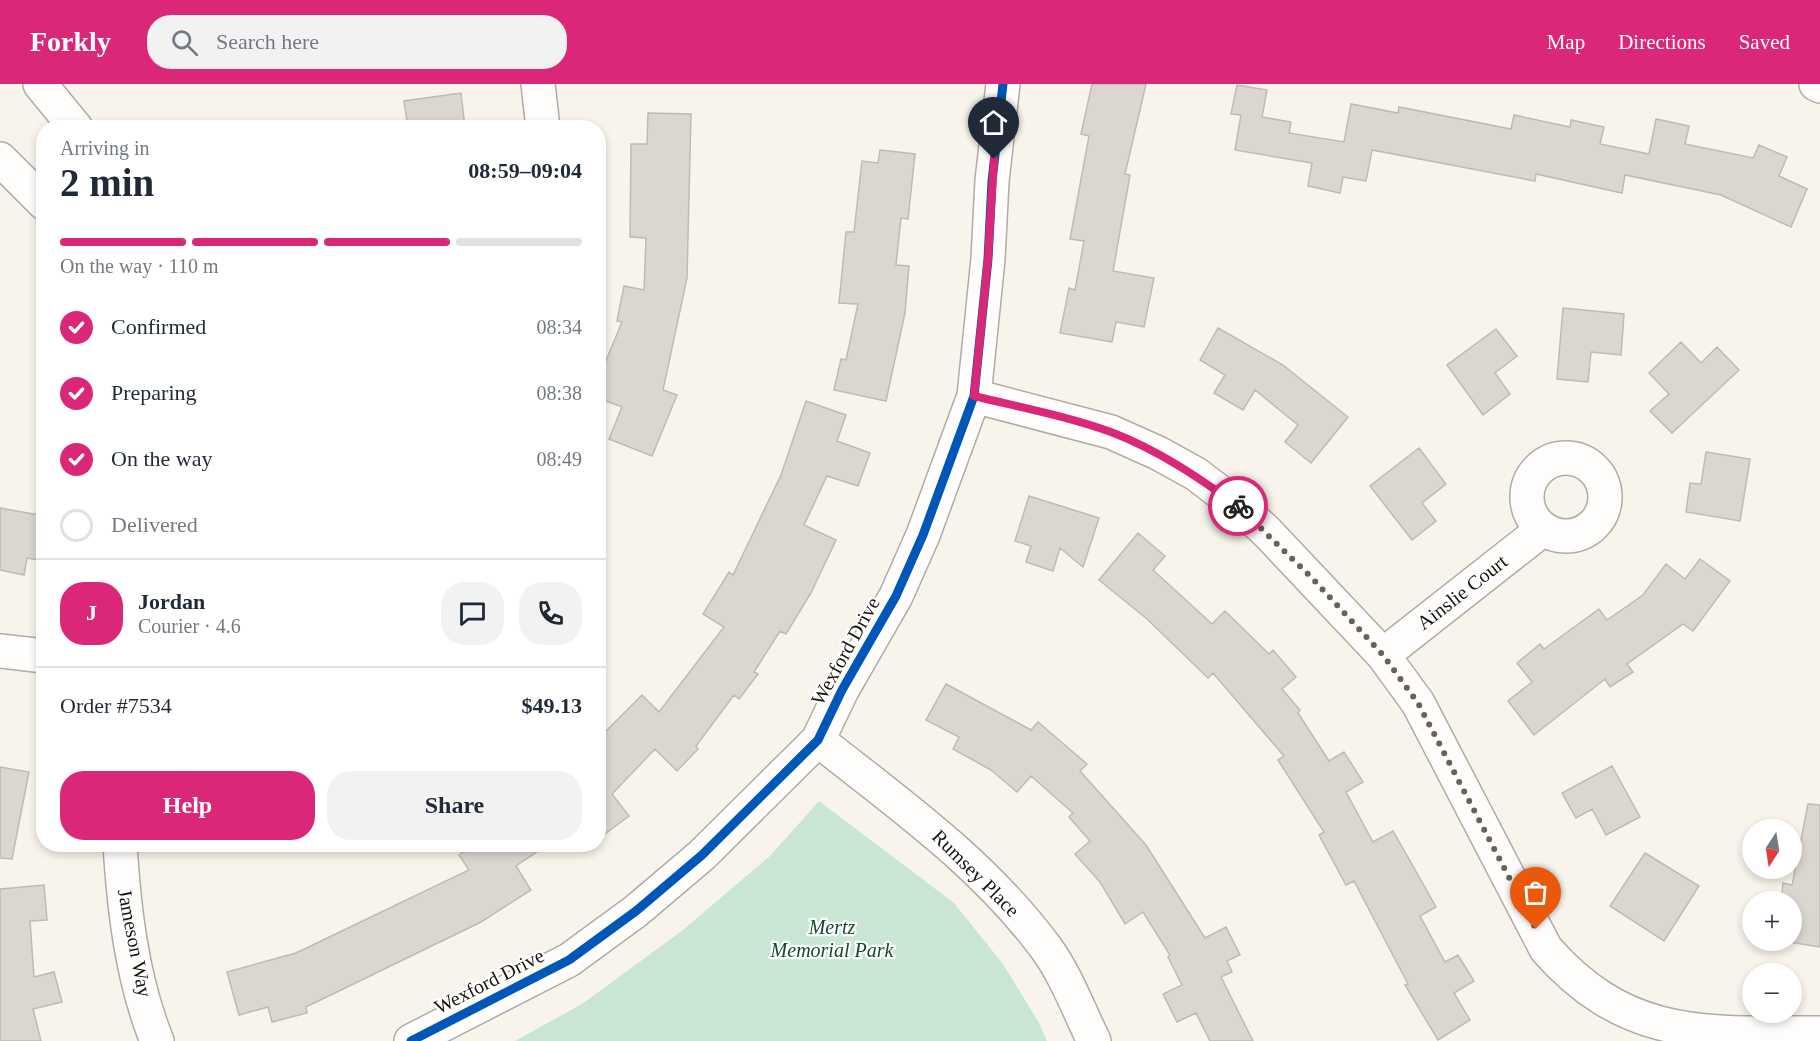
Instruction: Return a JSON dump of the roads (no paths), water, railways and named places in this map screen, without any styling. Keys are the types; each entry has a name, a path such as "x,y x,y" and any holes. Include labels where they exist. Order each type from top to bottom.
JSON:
{"street":[{"path":"40,84 69,120"},
{"path":"538,84 542,120"},
{"name":"Wexford Drive","path":"411,1041 569,960 627,918 702,855 818,740 842,690 896,596 923,535 974,396 988,259 992,181 1003,84"},
{"path":"0,159 36,195"},
{"path":"974,396 1111,432 1158,453 1196,474 1242,509 1267,532 1383,655 1418,703 1546,949 1575,982 1625,1015 1657,1027 1691,1033 1820,1033"},
{"name":"Ainslie Court","path":"1383,655 1542,530"},
{"path":"0,651 36,655"},
{"name":"Rumsey Place","path":"818,740 944,839 995,886 1047,950 1094,1041"},
{"name":"Jameson Way","path":"121,852 127,919 134,962 157,1041"}],"park label":[{"name":"Mertz Memorial Park","path":"832,938"}]}
